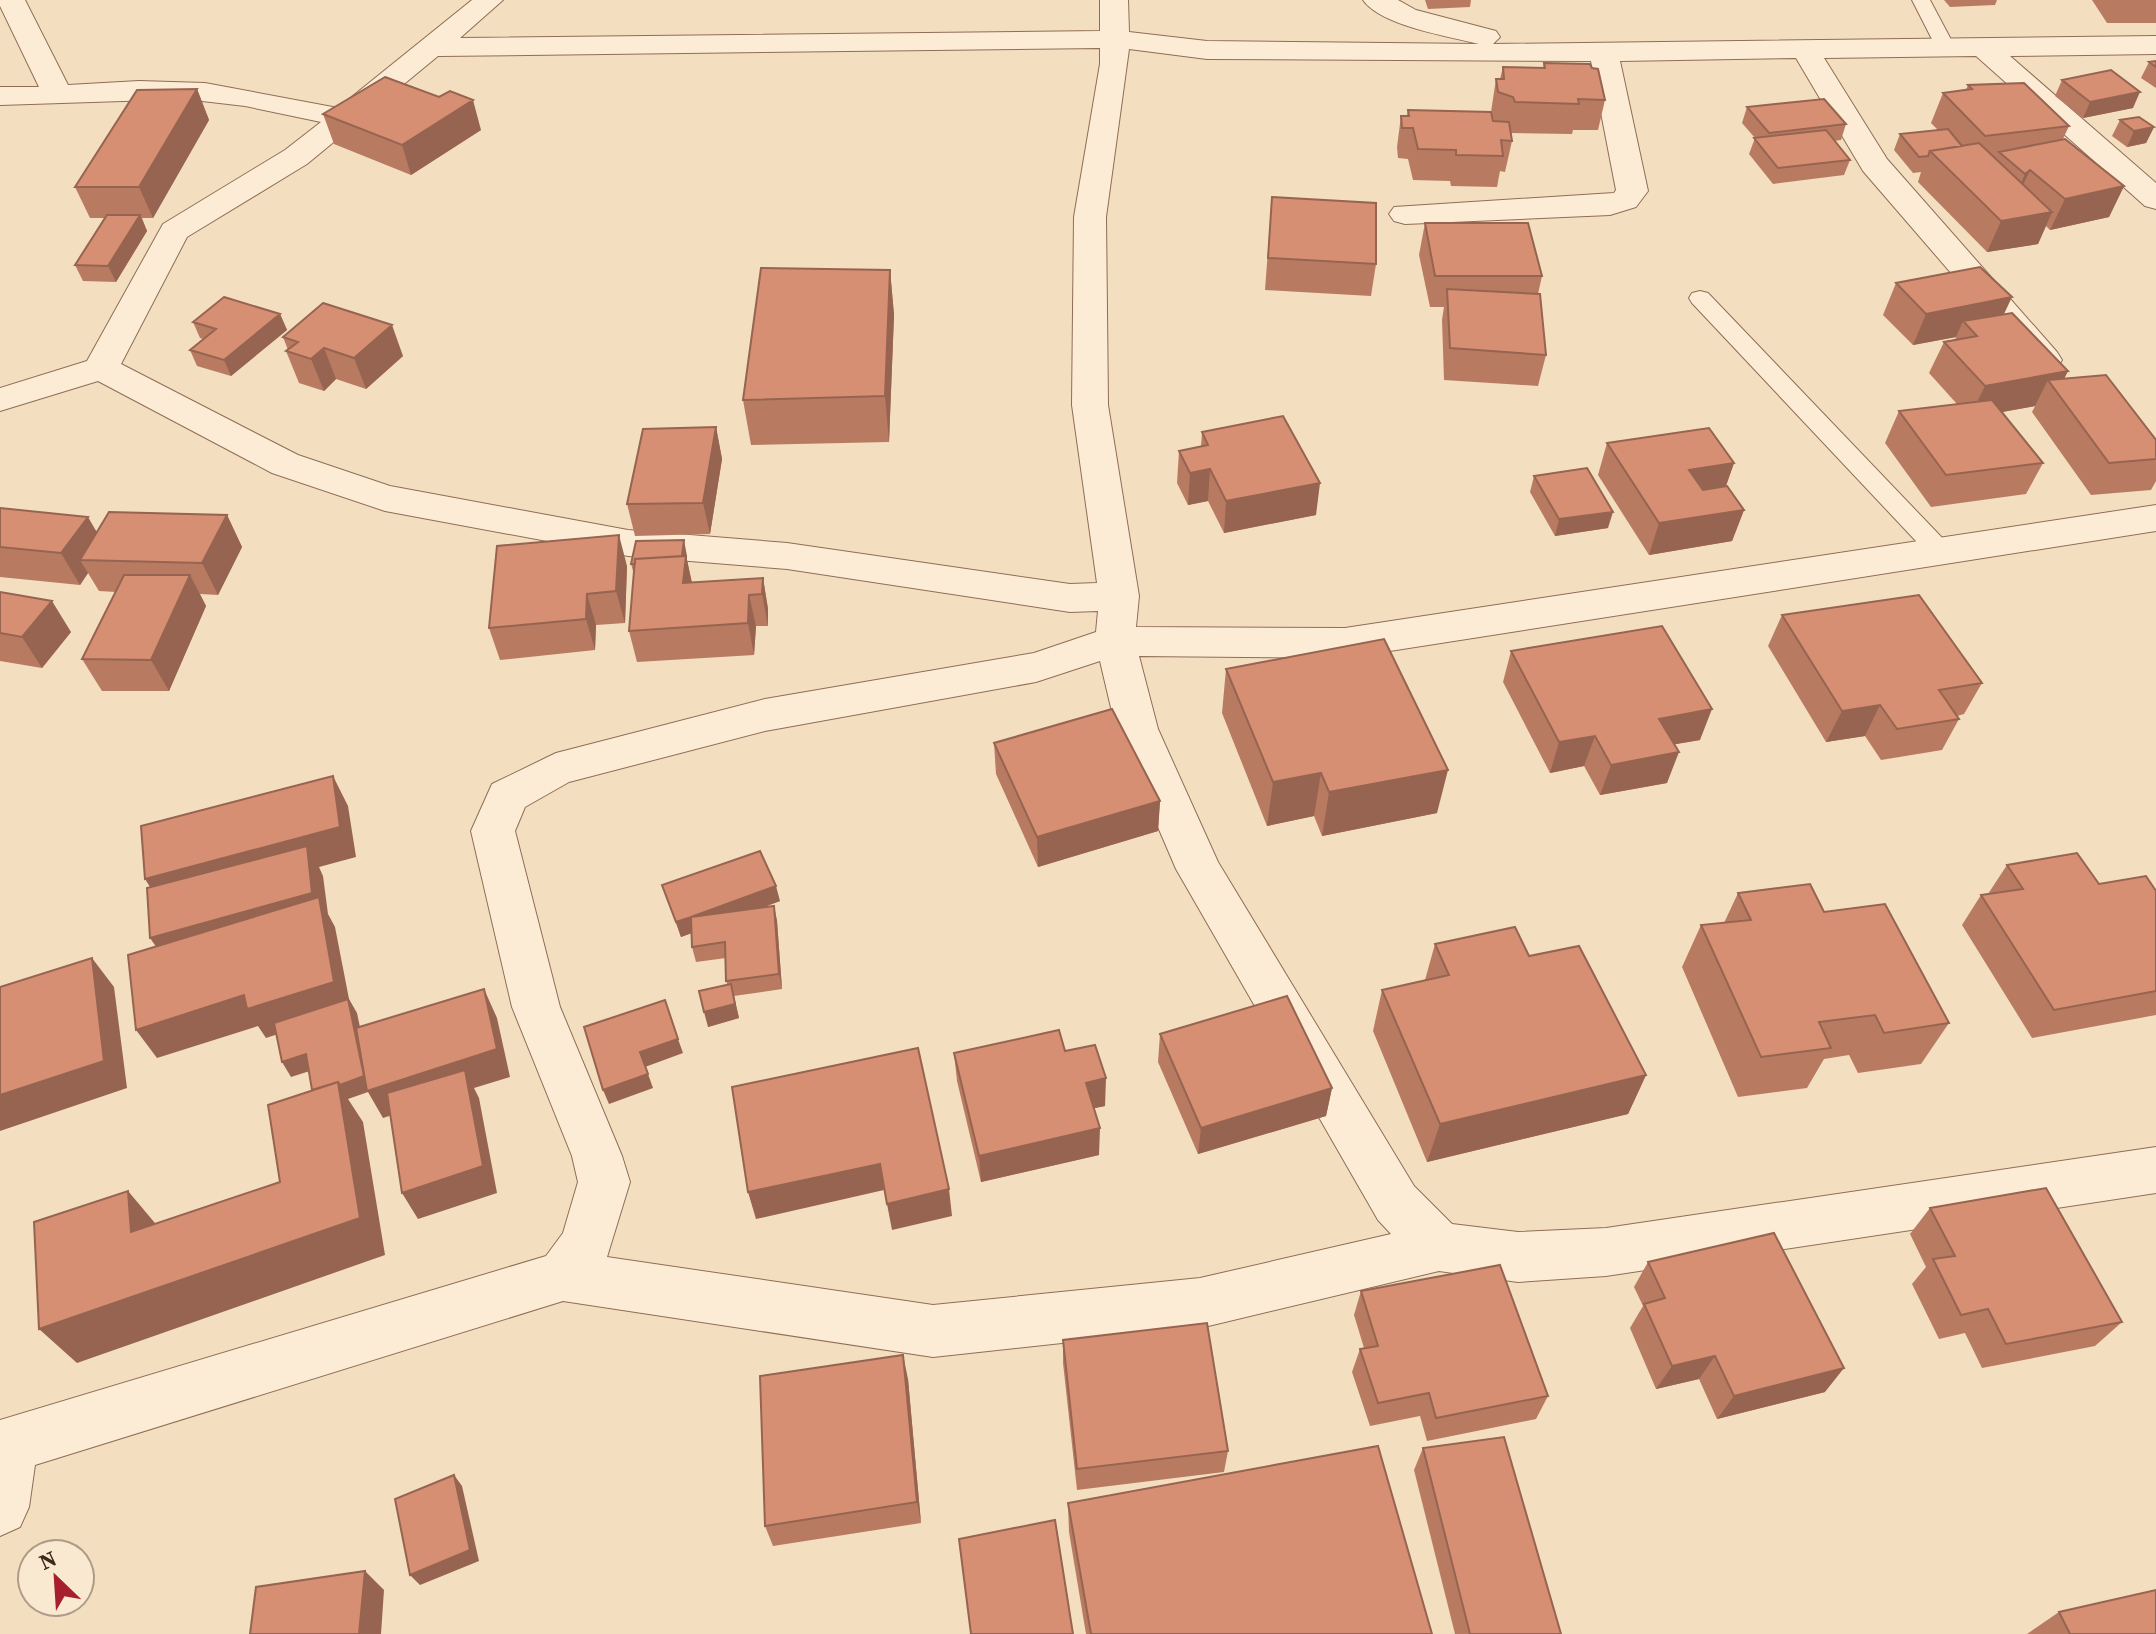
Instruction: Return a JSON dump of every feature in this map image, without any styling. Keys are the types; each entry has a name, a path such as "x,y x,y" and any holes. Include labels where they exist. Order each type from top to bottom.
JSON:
{"street":[{"path":"11,0 57,93"},
{"path":"0,400 101,368 174,231 296,157 489,0"},
{"path":"1377,0 1406,16 1547,53"},
{"path":"431,47 1114,20 1207,50 1547,53 2156,45"},
{"path":"1114,20 1115,64 1090,217 1090,405 1119,596 1115,641 1137,729 1199,869 1396,1203 1439,1247"},
{"path":"1984,48 2156,199"},
{"path":"1805,50 1874,164 2053,370"},
{"path":"1405,214 1610,205 1625,200 1632,191 1604,52"},
{"path":"0,96 185,90 267,100 343,118"},
{"path":"101,368 285,464 385,498 628,543 787,556 1070,598 1119,596"},
{"path":"563,1276 586,1245 604,1182 597,1156 536,1007 493,831 507,796 556,769 750,719 1036,667 1115,641 1345,643 2156,518"},
{"path":"0,1507 5,1448 346,1340 563,1276 933,1331 1200,1303 1439,1247 1518,1257 1606,1252 2156,1170"}],"lane":[{"path":"1921,0 1946,49"},
{"path":"1700,298 1939,550"}],"building":[{"path":"1544,63 1590,64 1598,69 1605,100 1578,99 1579,104 1515,102 1513,97 1498,92 1496,79 1504,79 1503,67 1545,68"},
{"path":"2111,70 2140,92 2090,102 2062,80"},
{"path":"385,77 439,97 450,91 473,100 402,145 323,114"},
{"path":"2024,83 2069,126 1985,136 1943,93 1972,89 1968,85"},
{"path":"197,89 139,187 75,187 137,90"},
{"path":"1824,99 1846,124 1769,133 1747,107"},
{"path":"1408,110 1491,112 1493,121 1509,122 1512,141 1501,140 1503,156 1456,155 1456,150 1418,149 1413,128 1402,128 1401,116 1409,116"},
{"path":"2139,117 2154,127 2134,131 2120,120"},
{"path":"1948,129 1962,146 1930,151 1928,156 1919,157 1900,134"},
{"path":"1826,130 1850,160 1778,168 1754,138"},
{"path":"2065,139 2124,186 2065,199 2030,170 2025,174 1999,152"},
{"path":"1979,143 2052,212 2001,221 1930,151"},
{"path":"1272,197 1376,203 1376,264 1268,258"},
{"path":"107,215 140,215 108,266 75,265"},
{"path":"1425,223 1528,223 1542,276 1435,276"},
{"path":"1980,267 2012,297 1926,314 1896,283"},
{"path":"761,268 890,270 885,396 743,400"},
{"path":"1447,289 1540,294 1546,355 1450,348"},
{"path":"224,297 280,314 224,360 190,350 216,329 193,322"},
{"path":"323,303 392,325 354,358 324,348 311,359 286,351 298,342 283,337"},
{"path":"2012,313 2068,371 1985,386 1944,342 1977,336 1963,321"},
{"path":"2106,375 2156,440 2156,459 2109,463 2048,380"},
{"path":"1992,400 2043,463 1946,475 1899,411"},
{"path":"1283,416 1320,483 1226,501 1210,469 1190,473 1179,451 1208,445 1202,432"},
{"path":"716,427 703,503 627,504 643,429"},
{"path":"1709,428 1734,463 1689,470 1703,490 1727,486 1744,510 1659,523 1607,443"},
{"path":"1587,468 1613,512 1559,519 1534,476"},
{"path":"0,508 88,517 61,553 0,547"},
{"path":"109,512 227,515 202,563 80,560"},
{"path":"619,535 616,591 587,594 586,619 489,628 497,546"},
{"path":"684,540 682,556 635,559 635,564 631,564 636,541"},
{"path":"686,556 683,583 763,578 762,594 749,595 748,623 629,631 635,559"},
{"path":"124,575 190,575 151,660 82,659"},
{"path":"0,592 52,601 22,637 0,633"},
{"path":"1919,595 1982,683 1939,690 1959,719 1897,729 1880,705 1842,711 1782,615"},
{"path":"1662,626 1712,709 1659,719 1679,752 1611,765 1595,736 1559,742 1511,651"},
{"path":"1384,639 1448,770 1329,792 1321,773 1273,782 1226,669"},
{"path":"1112,709 1160,801 1037,837 994,743"},
{"path":"333,776 340,827 145,879 141,826"},
{"path":"307,846 312,893 150,938 147,888"},
{"path":"760,851 776,886 676,922 662,885"},
{"path":"2077,853 2099,884 2146,876 2156,891 2156,991 2054,1010 1981,895 2023,889 2007,865"},
{"path":"1810,884 1824,912 1885,904 1949,1023 1884,1033 1875,1015 1819,1022 1831,1048 1761,1057 1701,925 1751,920 1738,893"},
{"path":"319,897 334,982 247,1009 244,995 136,1030 128,955"},
{"path":"774,906 779,974 726,981 725,942 692,947 691,917"},
{"path":"1515,927 1529,956 1579,946 1646,1075 1440,1124 1382,990 1449,975 1435,944"},
{"path":"92,958 104,1061 0,1095 0,987"},
{"path":"731,984 735,1004 704,1012 699,991"},
{"path":"484,989 497,1049 367,1091 356,1028"},
{"path":"1287,996 1332,1088 1201,1128 1160,1034"},
{"path":"348,999 364,1076 340,1085 338,1082 312,1090 306,1054 282,1062 274,1023"},
{"path":"665,1000 678,1039 640,1052 648,1074 603,1090 584,1027"},
{"path":"1059,1030 1065,1051 1095,1045 1106,1078 1086,1083 1100,1128 979,1156 954,1053"},
{"path":"918,1048 949,1189 887,1204 880,1164 748,1192 732,1087"},
{"path":"465,1070 483,1166 402,1193 387,1093"},
{"path":"338,1082 360,1218 39,1329 34,1222 128,1191 131,1232 280,1182 268,1105"},
{"path":"2046,1188 2122,1322 2006,1344 1988,1309 1961,1315 1933,1259 1955,1256 1930,1208"},
{"path":"1774,1233 1844,1368 1734,1396 1715,1356 1672,1366 1644,1304 1665,1298 1648,1262"},
{"path":"1500,1265 1548,1396 1436,1418 1429,1393 1378,1403 1360,1349 1378,1346 1361,1291"},
{"path":"1207,1323 1228,1451 1077,1469 1063,1340"},
{"path":"903,1355 917,1502 765,1526 760,1376"},
{"path":"1504,1437 1561,1634 1470,1634 1423,1448"},
{"path":"1378,1446 1432,1634 1091,1634 1068,1503"},
{"path":"454,1475 470,1550 410,1575 395,1499"},
{"path":"1055,1520 1073,1634 971,1634 959,1539"},
{"path":"365,1571 359,1634 250,1634 256,1587"},
{"path":"2156,1590 2156,1634 2070,1634 2059,1612"}]}
